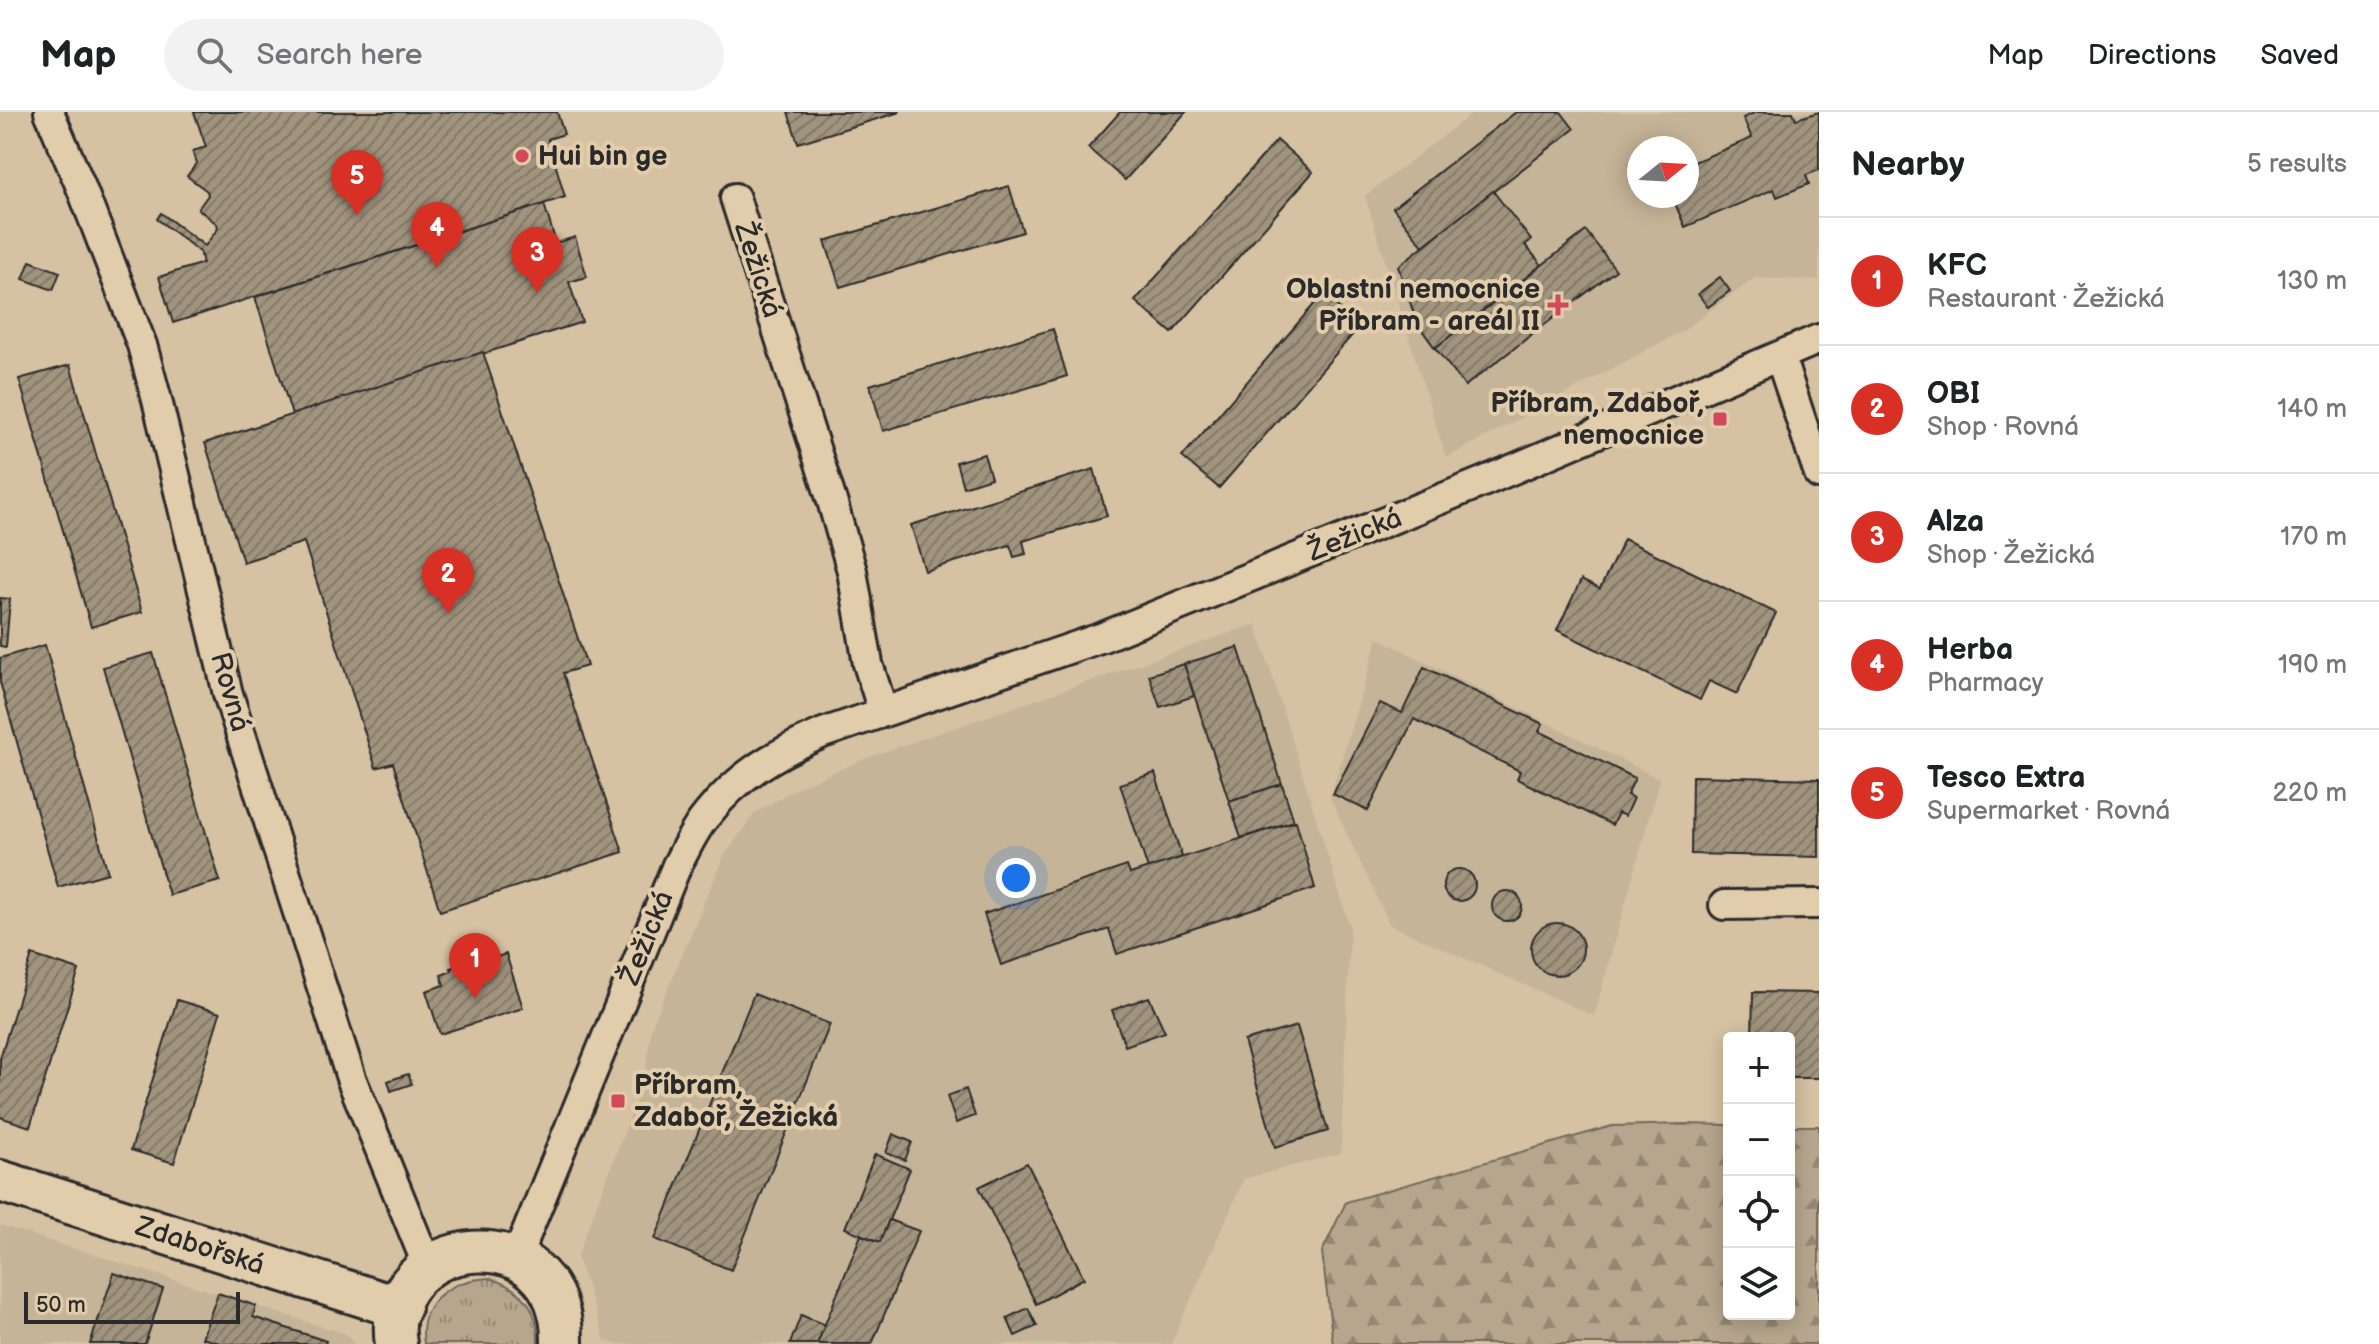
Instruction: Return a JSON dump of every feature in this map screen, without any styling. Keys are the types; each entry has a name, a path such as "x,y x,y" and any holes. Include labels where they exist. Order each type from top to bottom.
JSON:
{"street":[{"name":"Rovná","path":"49,112 142,345 228,694 351,1078 428,1267"},
{"name":"Žežická","path":"735,198 836,515 852,571 868,664 883,711"},
{"name":"Žežická","path":"516,1259 677,865 704,818 741,778 779,752 883,711 1103,637 1819,339"},
{"path":"1780,357 1819,474"},
{"path":"1724,905 1819,904"},
{"name":"Zdabořská","path":"0,1181 398,1326"},
{"path":"398,1326 412,1283 428,1267 460,1253 479,1250 498,1252 531,1268 553,1295 560,1311 562,1344"}],"shaded area":[{"name":"Oblastní nemocnice Příbram - areál II","path":"1474,112 1819,112 1819,280 1755,278 1684,330 1446,458 1365,196"},
{"path":"1256,624 1350,927 1341,1153 1244,1179 1171,1344 615,1344 605,1340 577,1257 645,1077 651,1028 723,858 754,814 798,787 869,757"},
{"path":"1378,638 1660,779 1594,1016 1390,925 1330,798"},
{"path":"0,1225 346,1334 354,1344 0,1344"}],"green space":[{"path":"1723,1125 1723,1320 1795,1320 1795,1126 1819,1126 1819,1344 1333,1344 1322,1252 1346,1202 1612,1126"},
{"path":"489,1278 511,1288 527,1301 536,1320 538,1344 424,1344 423,1329 431,1305 450,1288"}],"building":[{"path":"194,112 557,112 564,134 548,139 565,197 173,323 159,277 203,263 200,252 157,219 161,213 205,246 218,228 198,209 208,195 207,191 187,176 197,163 193,151 206,147"},
{"path":"788,112 900,112 798,143"},
{"path":"1120,112 1186,112 1125,180 1088,148"},
{"path":"1516,112 1561,112 1574,129 1423,246 1393,208"},
{"path":"1756,112 1793,112 1796,119 1819,112 1819,170 1806,175 1809,184 1777,197 1774,189 1685,227 1677,208 1699,208 1699,160 1752,138 1743,118"},
{"path":"1277,140 1313,172 1172,333 1135,301"},
{"path":"1009,186 1023,232 840,287 825,241"},
{"path":"1493,191 1531,240 1525,245 1542,265 1435,348 1417,323 1398,266"},
{"path":"544,204 556,243 575,237 587,277 569,282 582,322 292,415 255,297"},
{"path":"1586,231 1616,270 1465,386 1435,348"},
{"path":"30,261 60,272 53,290 23,279"},
{"path":"1720,277 1730,291 1708,307 1698,294"},
{"path":"1323,294 1360,326 1219,488 1182,457"},
{"path":"1053,329 1067,376 883,431 870,385"},
{"path":"483,352 587,666 563,673 623,852 440,911 393,763 376,768 304,542 243,562 205,443"},
{"path":"70,365 142,612 91,627 19,379"},
{"path":"984,454 991,478 963,487 956,462"},
{"path":"1094,469 1107,516 1023,541 1026,554 1014,557 1010,545 925,571 911,525"},
{"path":"1624,539 1776,613 1737,694 1709,681 1700,700 1557,630 1581,580 1600,589"},
{"path":"0,598 10,599 6,647 0,646"},
{"path":"45,645 108,873 58,887 0,682 0,658"},
{"path":"1238,647 1282,784 1229,801 1184,664"},
{"path":"153,653 220,881 169,895 103,667"},
{"path":"1184,664 1194,696 1160,707 1149,675"},
{"path":"1424,667 1543,724 1539,731 1635,778 1627,795 1633,798 1625,816 1618,813 1612,825 1517,779 1520,771 1414,719 1368,811 1333,794 1380,703 1402,713"},
{"path":"1155,773 1182,857 1148,869 1120,784"},
{"path":"1692,776 1819,779 1819,857 1691,854"},
{"path":"1282,784 1294,821 1241,838 1229,801"},
{"path":"1296,821 1315,888 1117,954 1109,929 1001,965 984,914 1127,866 1130,874"},
{"path":"1459,869 1470,874 1475,885 1470,896 1459,901 1448,896 1443,885 1448,874"},
{"path":"1507,891 1518,895 1522,906 1518,917 1507,921 1496,917 1492,906 1496,895"},
{"path":"1557,923 1576,930 1583,949 1576,968 1557,975 1538,968 1531,949 1538,930"},
{"path":"506,954 523,1008 440,1034 426,991 444,985 441,975 452,971 451,968"},
{"path":"32,955 79,970 30,1127 0,1117 0,1058"},
{"path":"1753,992 1819,993 1819,1078 1795,1078 1795,1032 1752,1032"},
{"path":"754,994 830,1024 731,1270 655,1239"},
{"path":"1149,997 1165,1032 1125,1046 1112,1010"},
{"path":"177,1000 220,1013 174,1163 131,1150"},
{"path":"1297,1026 1328,1131 1275,1147 1244,1041"},
{"path":"408,1074 412,1084 391,1091 388,1081"},
{"path":"966,1089 975,1116 956,1123 947,1096"},
{"path":"893,1134 912,1142 905,1160 886,1153"},
{"path":"875,1154 910,1169 880,1242 845,1228"},
{"path":"1027,1163 1084,1278 1036,1304 979,1187"},
{"path":"889,1220 919,1231 872,1344 817,1344 861,1235 880,1242"},
{"path":"114,1273 163,1289 145,1344 90,1344"},
{"path":"218,1293 256,1306 253,1317 326,1341 325,1344 223,1344 202,1338"},
{"path":"1028,1308 1037,1326 1015,1336 1007,1318"},
{"path":"801,1315 825,1325 817,1344 790,1344"}],"place":[{"name":"Hui bin ge","path":"522,156"},
{"name":"Tesco Extra","path":"357,216"},
{"name":"Herba","path":"437,268"},
{"name":"Alza","path":"537,293"},
{"name":"Oblastní nemocnice Příbram - areál II","path":"1558,305"},
{"name":"Příbram, Zdaboř, nemocnice","path":"1720,419"},
{"name":"OBI","path":"448,614"},
{"name":"KFC","path":"475,999"},
{"name":"Příbram, Zdaboř, Žežická","path":"618,1101"}]}
